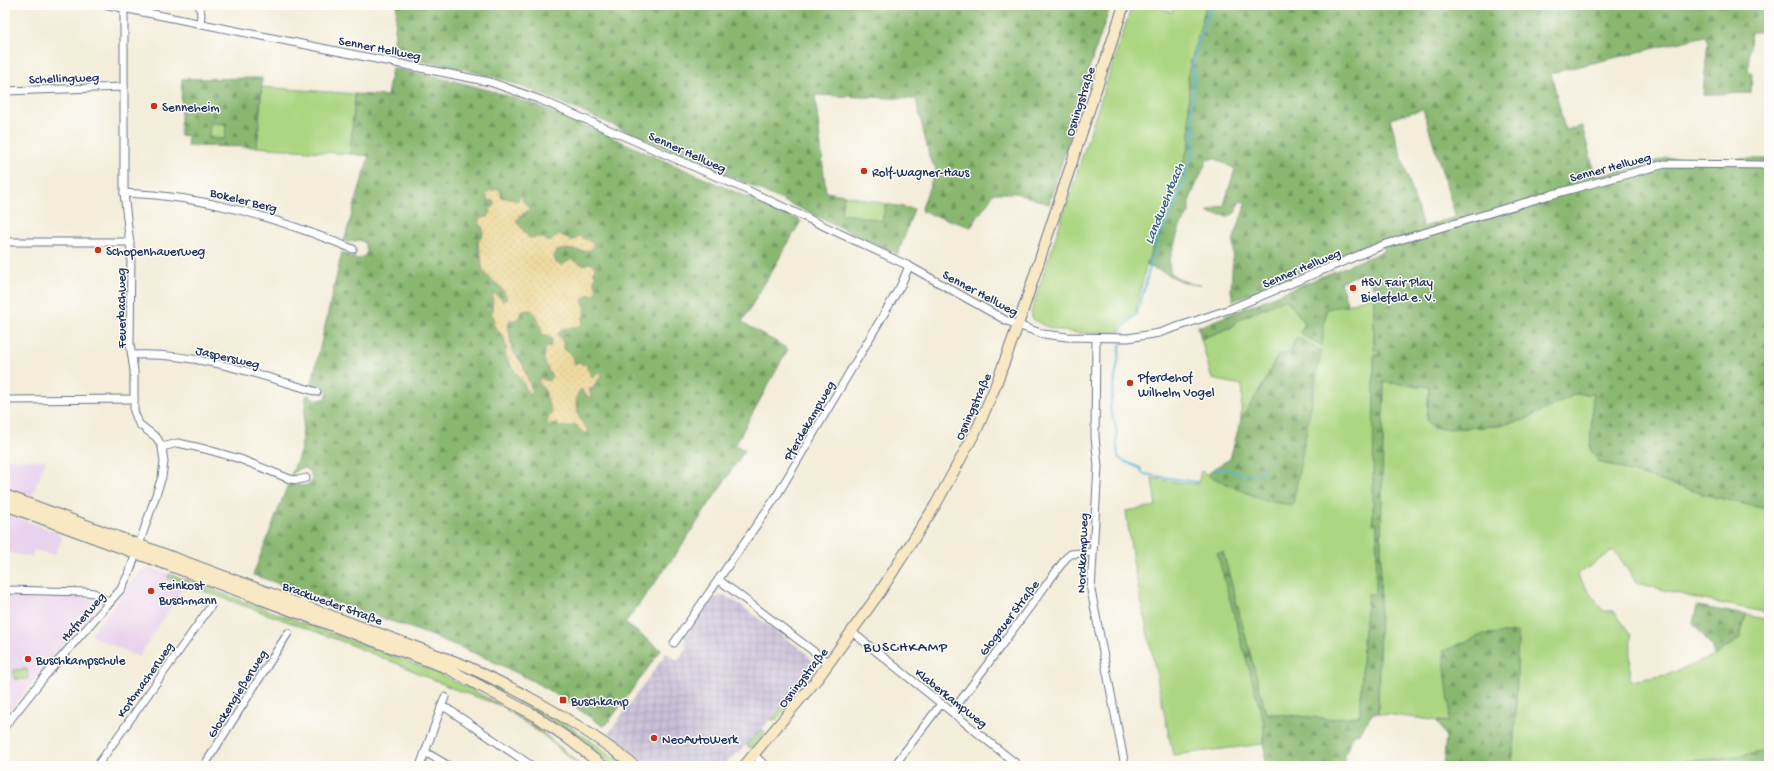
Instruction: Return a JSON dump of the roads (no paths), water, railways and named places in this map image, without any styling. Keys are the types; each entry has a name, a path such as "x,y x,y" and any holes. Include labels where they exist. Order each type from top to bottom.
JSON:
{"main road":[{"name":"Osningstraße","path":"744,766 829,663 902,559 952,477 988,405 1018,325 1124,5"},
{"name":"Brackweder Straße","path":"5,495 140,544 474,670 524,693 559,713 635,766"},
{"name":"Brackweder Straße","path":"5,505 136,554 306,614 458,673 534,716 566,737 603,766"}],"street":[{"name":"Senner Hellweg","path":"108,5 124,10 490,82 541,100 746,190 909,266 1018,325 1043,334 1096,338 1140,337 1164,332 1230,309 1383,245 1550,195 1665,164 1769,165"},
{"path":"199,5 201,14 200,25"},
{"name":"Feuerbachweg","path":"124,10 124,193 130,242 130,344 134,371 134,411 139,424 157,438 162,447"},
{"name":"Schellingweg","path":"5,91 124,87"},
{"name":"Bokeler Berg","path":"124,193 173,196 240,209 291,224 353,249"},
{"path":"5,242 130,242"},
{"name":"Pferdekampweg","path":"674,643 720,580 789,477 901,285 909,266"},
{"name":"Nordkampweg","path":"1096,338 1095,436 1098,466 1092,552 1092,600 1125,766"},
{"name":"Jaspersweg","path":"132,355 163,355 200,360 317,392"},
{"path":"5,400 134,399"},
{"path":"140,544 162,477 164,462 162,447 178,443 240,459 290,478 298,480 306,478"},
{"name":"Hafnerweg","path":"5,726 52,668 110,603 123,585 140,544"},
{"name":"Glogauer Straße","path":"952,712 1066,558 1071,554 1092,552"},
{"path":"720,580 829,663"},
{"path":"5,590 85,592 98,596 110,603"},
{"name":"Korbmacherweg","path":"98,766 211,606"},
{"name":"Klaberkampweg","path":"852,632 1019,766"},
{"name":"Glockengießerweg","path":"204,766 288,633"},
{"path":"420,766 445,697"},
{"path":"894,766 941,704"},
{"path":"441,707 448,709 532,766"},
{"path":"425,752 449,766"},
{"path":"754,755 766,766"},
{"path":"1006,766 1011,759"}],"waterway":[{"name":"Landwehrbach","path":"1120,331 1135,316 1138,310 1156,245 1166,222 1172,215 1193,154 1194,124 1192,112 1194,70 1192,65 1208,12 1213,5"},
{"name":"Landwehrbach","path":"1121,343 1110,409 1116,428 1118,457 1123,461 1140,468 1143,474 1197,482"},
{"name":"Landwehrbach","path":"1214,470 1220,469 1250,474 1256,473 1263,469"}],"place":[{"name":"Senneheim","path":"154,106"},
{"name":"Rolf-Wagner-Haus","path":"864,171"},
{"name":"Schopenhauerweg","path":"98,250"},
{"name":"HSV Fair Play Bielefeld e. V.","path":"1353,288"},
{"name":"Pferdehof Wilhelm Vogel","path":"1130,383"},
{"name":"Feinkost Buschmann","path":"151,591"},
{"name":"Buschkampschule","path":"28,659"},
{"name":"Buschkamp","path":"563,700"},
{"name":"NeoAutoWerk","path":"654,738"}],"district":[{"name":"BUSCHKAMP","path":"906,646"}]}
